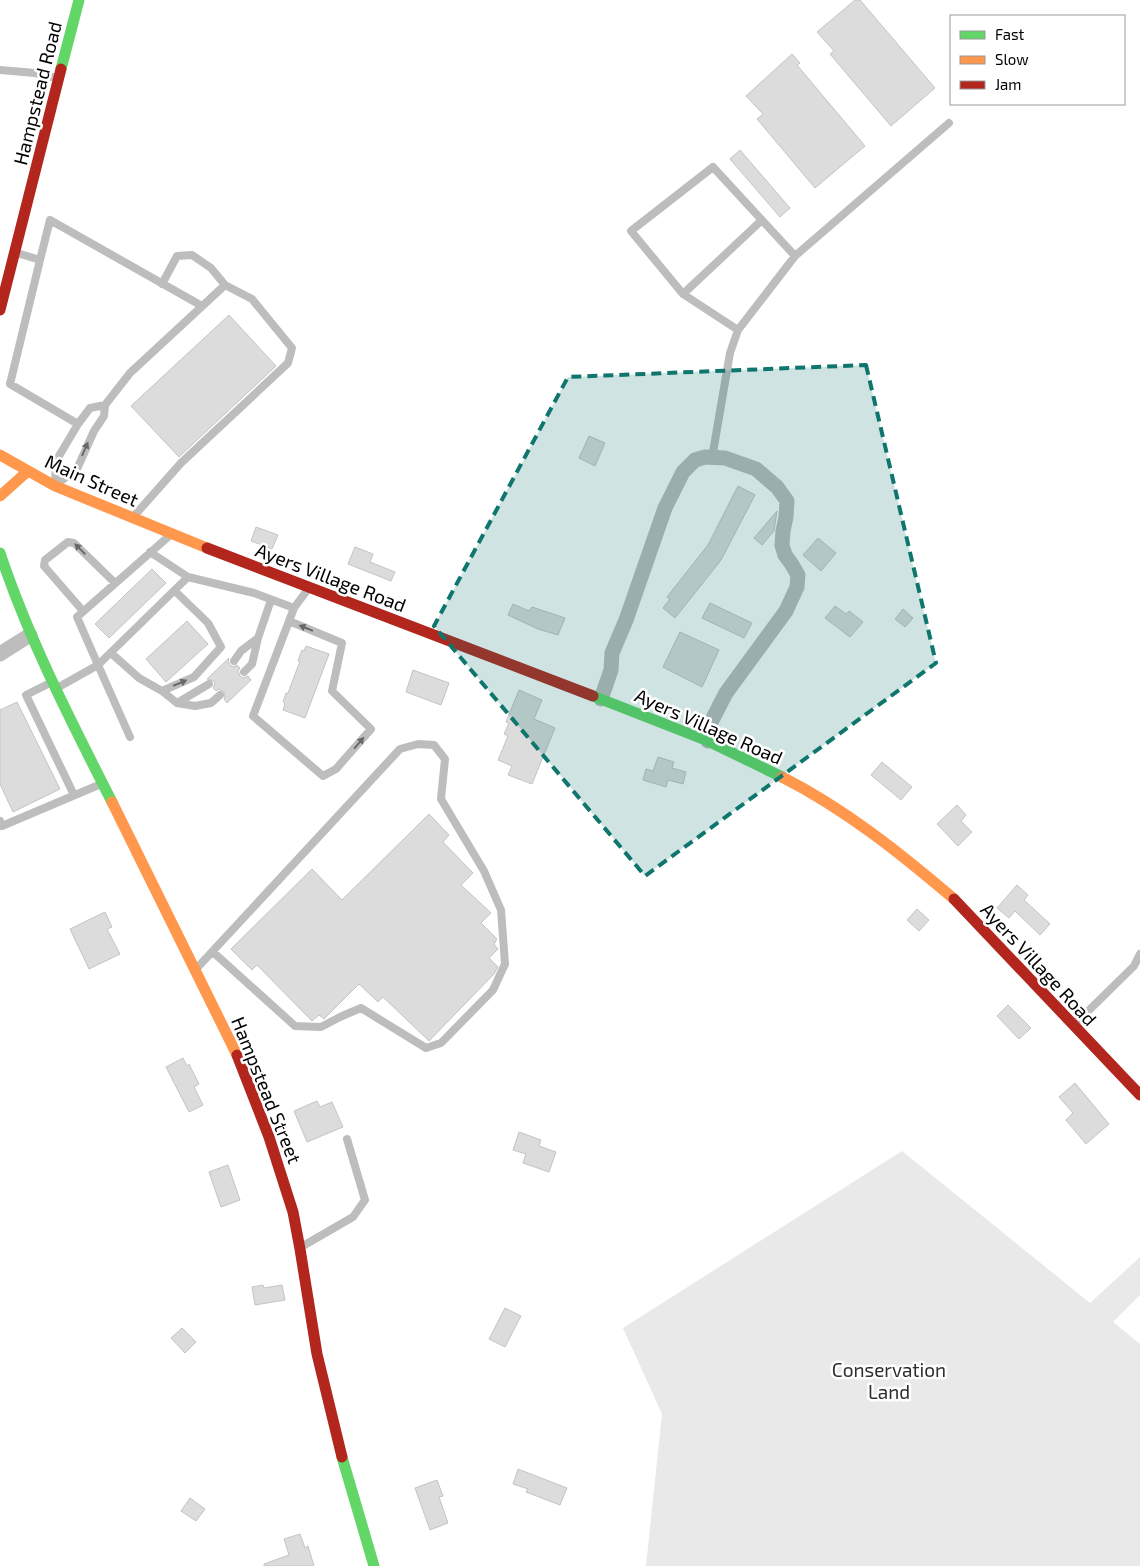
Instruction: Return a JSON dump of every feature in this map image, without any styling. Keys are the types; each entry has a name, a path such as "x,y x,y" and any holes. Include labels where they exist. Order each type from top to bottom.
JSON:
{"main road":[{"name":"Hampstead Road","path":"0,310 5,267 15,252 79,0"},
{"name":"Main Street","path":"0,456 55,486 171,534"},
{"path":"0,496 28,471"},
{"name":"Ayers Village Road","path":"171,534 708,741 795,784 865,827 956,901 1140,1096"},
{"path":"0,553 16,602 30,635"},
{"name":"Hampstead Street","path":"30,635 53,686 196,970 248,1080 265,1125 283,1174 300,1248 321,1371 358,1520 374,1566"}],"street":[{"path":"601,699 611,670 612,654 626,620 665,508 683,472 695,460 706,457 725,458 756,468 777,487 787,501 786,517 782,531 782,545 784,555 792,563 798,575 797,586 786,611 726,694 710,724 708,741"},
{"path":"0,654 30,635"}],"lane":[{"path":"0,70 35,73 59,78"},
{"path":"712,458 730,353 738,330 795,256 949,123"},
{"path":"738,330 683,294 631,231 713,167 795,256"},
{"path":"78,424 10,384 50,220 202,306"},
{"path":"683,294 762,220"},
{"path":"15,252 40,260"},
{"path":"133,518 181,463 288,363 292,348 252,299 225,285 211,268 192,255 178,256 162,284"},
{"path":"55,486 77,468 94,430 104,416 104,405 130,372 225,285"},
{"path":"55,486 56,461 78,424 90,408 104,405"},
{"path":"130,737 77,617 171,534"},
{"path":"83,611 44,566 45,560 68,542 74,543 115,583"},
{"path":"150,552 188,578 254,593 294,608"},
{"path":"74,795 26,695 53,686 98,665 188,578"},
{"path":"288,621 342,643 332,691 371,729 336,769 324,776 253,716 288,621 294,608 310,587"},
{"path":"162,691 194,677 221,647 208,622 174,591"},
{"path":"244,672 252,664 258,638 271,600"},
{"path":"234,661 241,651 258,638"},
{"path":"111,652 139,678 162,691 176,703 194,706 211,704 220,696"},
{"path":"176,703 209,684"},
{"path":"196,970 212,952 400,749 418,744 434,745 445,759 440,800 484,871 501,910 505,964 493,990 441,1043 426,1048 360,1008 321,1027 295,1026 212,952"},
{"path":"0,821 2,826 102,783"},
{"path":"1073,1026 1134,966 1140,954"},
{"path":"300,1248 353,1217 365,1200 347,1139"}],"highlighted area":[{"path":"866,365 936,663 645,876 434,626 568,377"}],"green space":[{"name":"Conservation Land","path":"902,1151 1090,1303 1140,1257 1140,1295 1113,1322 1140,1344 1140,1566 646,1566 662,1414 623,1328"}],"building":[{"path":"855,0 860,0 935,88 891,126 830,54 834,51 817,32"},
{"path":"792,54 800,63 797,65 865,146 815,188 757,119 763,114 746,96"},
{"path":"740,150 790,208 780,217 730,159"},
{"path":"229,315 276,366 179,457 131,406"},
{"path":"589,436 605,443 595,466 579,458"},
{"path":"738,486 755,495 721,560 675,618 663,608 670,599 667,597 708,545"},
{"path":"777,511 774,531 762,545 754,538"},
{"path":"256,527 278,535 272,549 251,541"},
{"path":"818,538 836,553 821,571 803,555"},
{"path":"355,547 373,554 370,562 395,572 391,581 348,564"},
{"path":"152,569 166,583 109,638 95,624"},
{"path":"710,603 752,623 744,638 702,618"},
{"path":"513,604 529,611 532,607 565,618 558,635 538,629 508,615"},
{"path":"835,606 846,614 849,611 863,622 850,637 825,618"},
{"path":"903,609 913,618 905,627 895,619"},
{"path":"187,621 208,644 166,682 146,659"},
{"path":"680,632 719,650 702,687 663,667"},
{"path":"306,646 329,654 305,718 283,710 285,704 283,702 300,661 298,661 302,650 304,651"},
{"path":"229,658 230,665 234,667 237,665 240,668 238,671 240,676 243,678 248,676 251,680 227,703 224,699 224,692 219,689 216,691 213,688 214,681 207,679"},
{"path":"413,670 449,683 441,705 406,692"},
{"path":"519,690 542,700 534,719 555,728 532,784 508,775 512,766 498,760 508,736 504,734 509,723 506,722"},
{"path":"17,702 60,789 13,812 0,784 0,710"},
{"path":"658,757 674,762 672,768 686,772 683,784 668,780 666,787 643,780 646,769 653,771"},
{"path":"882,762 912,787 901,800 871,775"},
{"path":"957,805 966,815 961,821 972,832 958,846 937,824"},
{"path":"429,814 449,835 443,842 473,873 461,885 491,913 481,923 497,939 494,944 498,949 489,958 498,967 494,974 429,1041 383,997 378,1002 359,984 324,1019 319,1015 312,1021 257,965 252,970 231,949 312,869 342,900"},
{"path":"1017,885 1028,895 1024,900 1050,924 1040,935 1015,911 1009,918 997,908"},
{"path":"917,909 929,920 919,931 907,920"},
{"path":"105,912 112,927 107,929 120,954 89,969 70,929"},
{"path":"1008,1005 1031,1028 1019,1039 997,1016"},
{"path":"183,1058 187,1066 189,1064 199,1084 194,1087 203,1105 189,1112 166,1067"},
{"path":"1075,1083 1109,1124 1086,1144 1066,1120 1073,1113 1059,1097"},
{"path":"317,1101 320,1107 332,1102 343,1127 307,1142 294,1111"},
{"path":"519,1132 541,1140 539,1146 556,1152 549,1172 523,1163 526,1154 513,1150"},
{"path":"228,1165 240,1200 221,1207 209,1172"},
{"path":"263,1285 264,1288 282,1285 285,1300 255,1305 252,1287"},
{"path":"505,1308 521,1316 505,1347 489,1339"},
{"path":"182,1328 196,1342 185,1353 171,1338"},
{"path":"518,1469 567,1488 560,1505 526,1492 528,1489 513,1484"},
{"path":"437,1480 443,1496 439,1497 448,1523 430,1530 415,1488"},
{"path":"190,1498 205,1509 196,1521 181,1511"},
{"path":"300,1534 305,1548 308,1546 314,1566 264,1566 264,1564 289,1555 284,1539"}],"traffic: fast":[{"path":"61,69 79,0"},
{"path":"0,553 37,649 112,802"},
{"path":"593,696 708,741 782,777"},
{"path":"342,1457 374,1566"}],"traffic: slow":[{"path":"0,455 55,486 207,548"},
{"path":"0,496 28,471"},
{"path":"782,777 850,818 913,865 954,899"},
{"path":"112,802 237,1055"}],"traffic: jam":[{"path":"0,310 61,69"},
{"path":"207,548 593,696"},
{"path":"954,899 1140,1095"},
{"path":"237,1055 269,1137 293,1212 317,1354 342,1457"}]}
